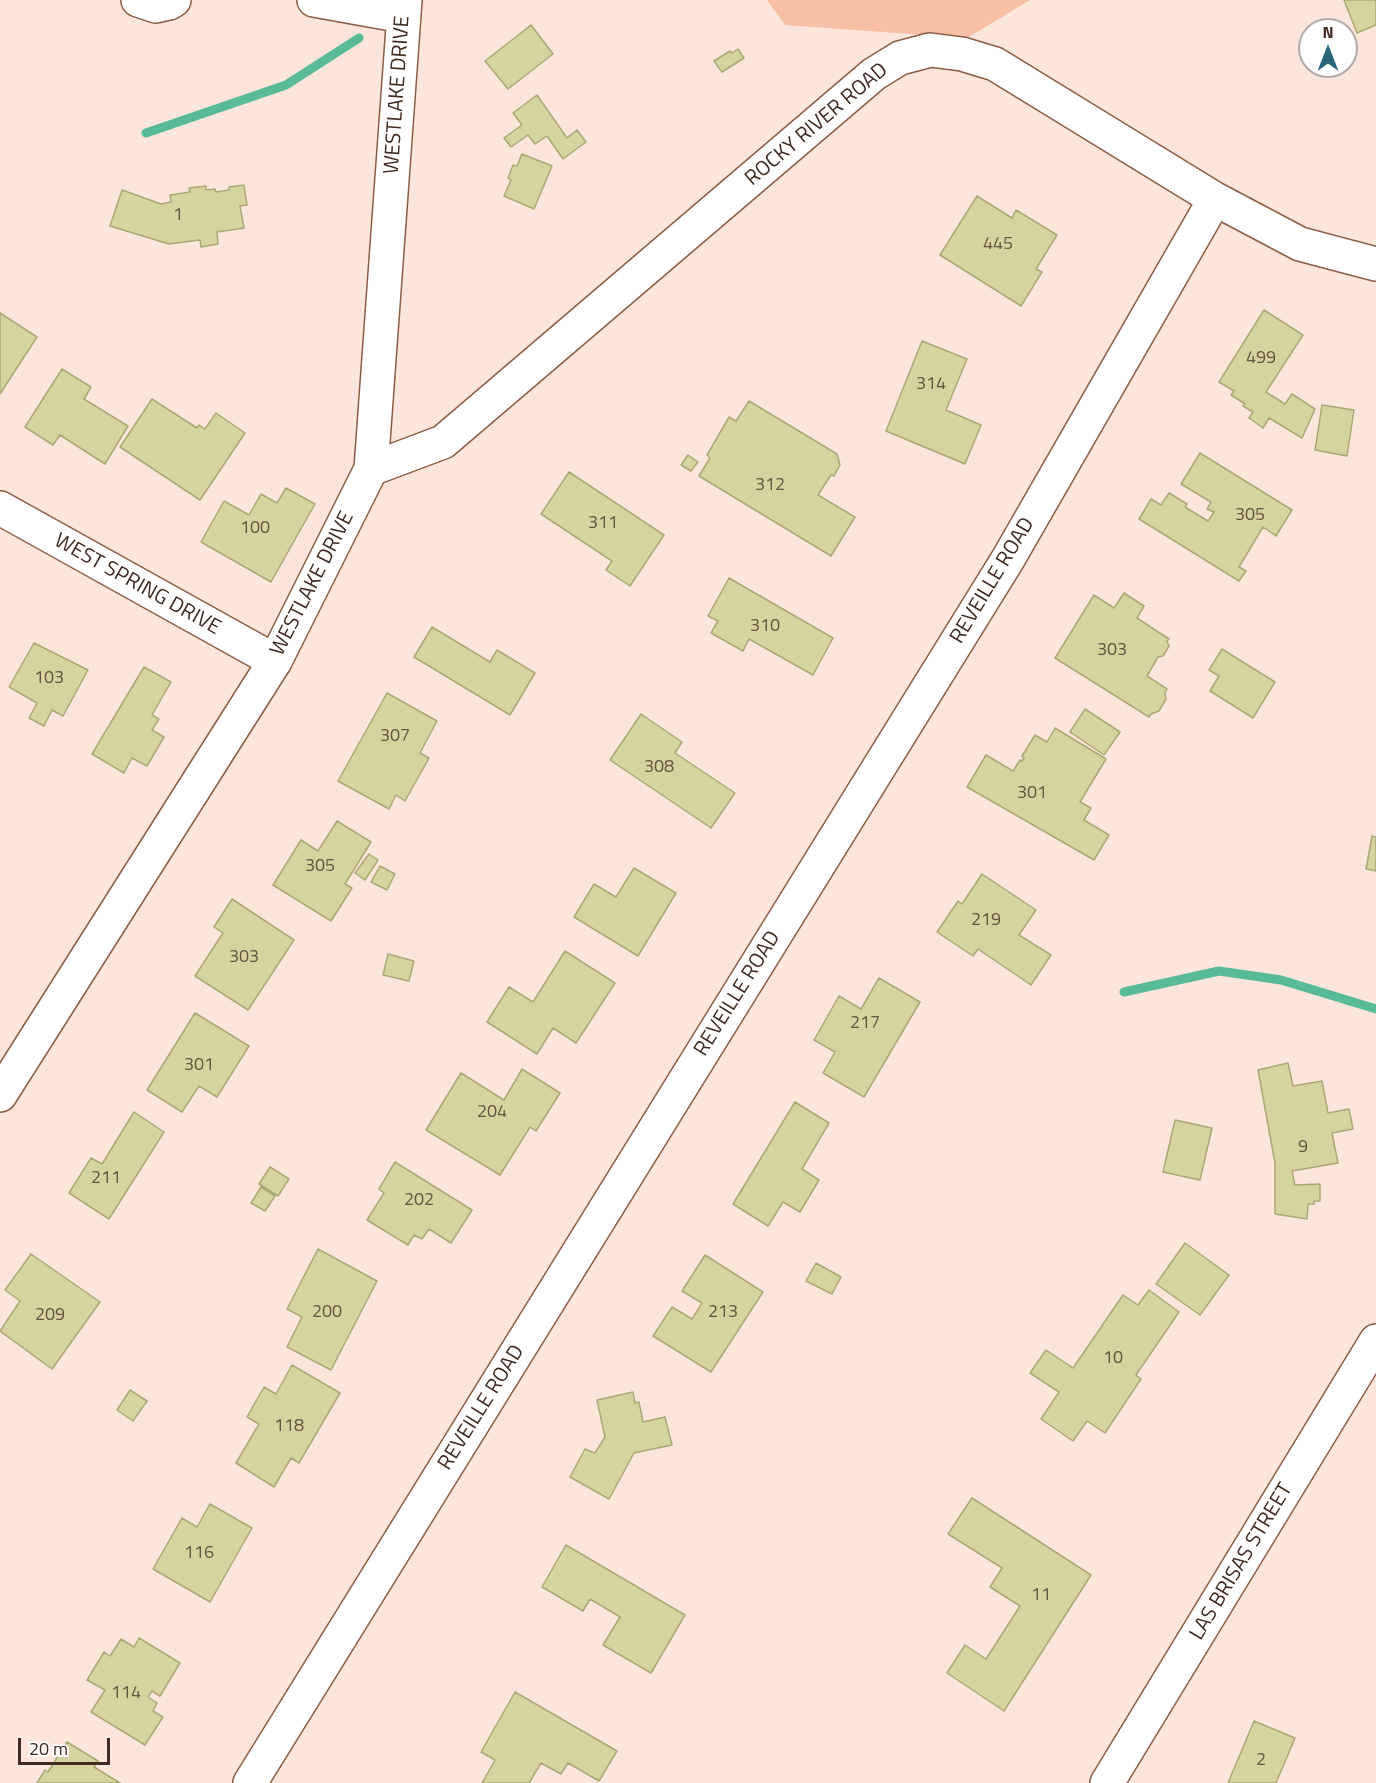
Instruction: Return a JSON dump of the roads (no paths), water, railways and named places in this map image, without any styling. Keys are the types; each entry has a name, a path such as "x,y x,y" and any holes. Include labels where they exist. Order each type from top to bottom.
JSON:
{"street":[{"path":"138,0 156,6 174,0"},
{"path":"314,0 404,8"},
{"name":"WESTLAKE DRIVE","path":"0,1095 275,661 371,469 404,8"},
{"name":"ROCKY RIVER ROAD","path":"371,469 443,442 874,74 900,58 930,51 962,54 995,64 1215,199 1300,244 1376,264"},
{"name":"REVEILLE ROAD","path":"250,1783 1008,558 1215,199"},
{"name":"WEST SPRING DRIVE","path":"0,508 275,661"},
{"name":"LAS BRISAS STREET","path":"1107,1783 1376,1341"}],"waterway":[{"path":"146,133 286,85 359,38"},
{"path":"1124,992 1219,971 1281,980 1376,1009"}]}
